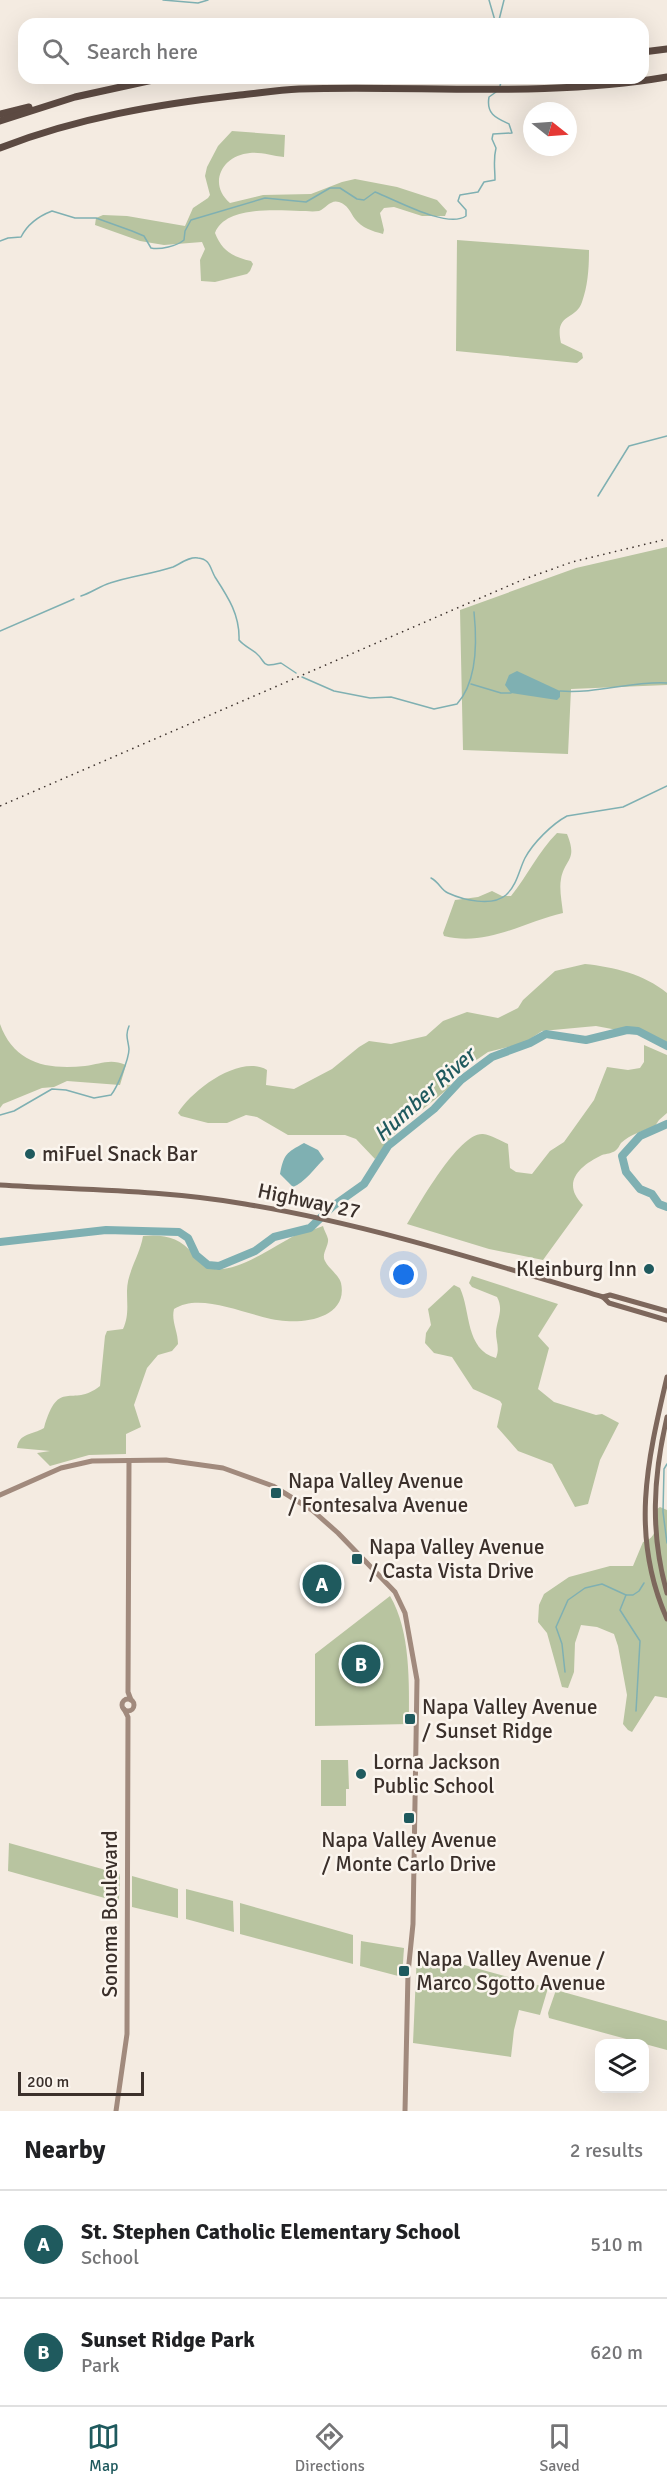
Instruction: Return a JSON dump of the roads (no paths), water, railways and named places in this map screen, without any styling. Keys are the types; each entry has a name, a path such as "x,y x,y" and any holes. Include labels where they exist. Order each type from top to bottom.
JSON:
{"highway":[{"path":"649,51 667,49"},
{"path":"649,79 667,77"},
{"path":"0,114 133,84"},
{"path":"0,148 138,108 298,89 539,89 616,84"},
{"path":"0,121 75,96"}],"main road":[{"name":"Highway 27","path":"0,1185 171,1195 245,1204 390,1236 603,1298 609,1304 667,1320"},
{"name":"Highway 27","path":"603,1298 610,1295 667,1311"},
{"path":"667,1377 649,1455 644,1513 652,1576 667,1619"},
{"path":"667,1417 657,1466 654,1502 656,1543 667,1593"}],"street":[{"path":"0,1495 68,1466 92,1461 166,1460 210,1465 249,1475 280,1489 312,1510 391,1587 404,1608 417,1680 413,1924 408,1973 405,2111"},
{"path":"128,1700 129,1461"},
{"path":"128,1700 134,1705 132,1709 124,1709 122,1705 128,1700"},
{"name":"Sonoma Boulevard","path":"124,1709 128,1717"},
{"name":"Sonoma Boulevard","path":"117,2111 127,2034 128,1717 132,1709"}],"water":[{"path":"517,671 560,691 560,697 557,700 511,693 505,685 509,675"},
{"path":"304,1143 318,1150 324,1159 305,1179 293,1187 280,1174 281,1167 287,1155"}],"waterway":[{"path":"163,0 198,3 208,0"},
{"path":"489,0 494,18"},
{"path":"500,18 504,0"},
{"path":"0,241 21,237 34,221 52,211 75,218 96,218 144,236 151,248 164,248 184,240 185,231 191,220 265,198 306,202 330,188 340,188 357,199 364,200 375,192 434,216 457,219 466,216 466,210 458,201 460,195 478,192 484,182 495,180 496,148 492,139 493,134 512,133 509,124 496,117 489,108 489,97 496,92"},
{"path":"598,496 629,446 667,436"},
{"path":"81,596 110,583 173,567 192,558 205,560 232,607 239,631 239,640 256,653 265,664 281,663 296,673"},
{"path":"0,631 74,599"},
{"path":"302,677 334,691 370,698 391,697 434,709 457,704 469,684 475,660 474,612"},
{"path":"560,691 587,691 667,683"},
{"path":"471,684 501,693 511,693"},
{"path":"431,878 454,896 477,901 500,899 513,887 525,858 533,846 561,819 567,816 623,807 667,786"},
{"path":"0,1115 14,1111 52,1089 66,1090 94,1098 111,1095 127,1059 129,1026"},
{"name":"Humber River","path":"0,1242 106,1230 179,1232 188,1238 196,1255 208,1265 219,1266 255,1251 274,1237 310,1228 333,1206 364,1184 388,1146 434,1109 461,1080 492,1057 530,1043 546,1034 586,1040 627,1030 638,1031 667,1046"},
{"name":"Humber River","path":"667,1124 640,1136 622,1156 626,1172 640,1189 652,1194 659,1204 667,1207"},
{"path":"667,1464 664,1469 663,1512 667,1543"},
{"path":"565,1672 562,1644 556,1627 568,1600 585,1588 602,1584 626,1595 633,1595 644,1583"},
{"path":"626,1595 620,1610 640,1641 636,1711"}],"railway":[{"path":"0,806 522,580 572,562 667,539"}],"place":[{"name":"miFuel Snack Bar","path":"30,1154"},
{"name":"Kleinburg Inn","path":"649,1269"},
{"name":"Napa Valley Avenue / Fontesalva Avenue","path":"276,1493"},
{"name":"Napa Valley Avenue / Casta Vista Drive","path":"357,1559"},
{"name":"St. Stephen Catholic Elementary School","path":"322,1584"},
{"name":"Sunset Ridge Park","path":"361,1664"},
{"name":"Napa Valley Avenue / Sunset Ridge","path":"410,1719"},
{"name":"Lorna Jackson Public School","path":"361,1774"},
{"name":"Napa Valley Avenue / Monte Carlo Drive","path":"409,1818"},
{"name":"Napa Valley Avenue / Marco Sgotto Avenue","path":"404,1971"}]}
